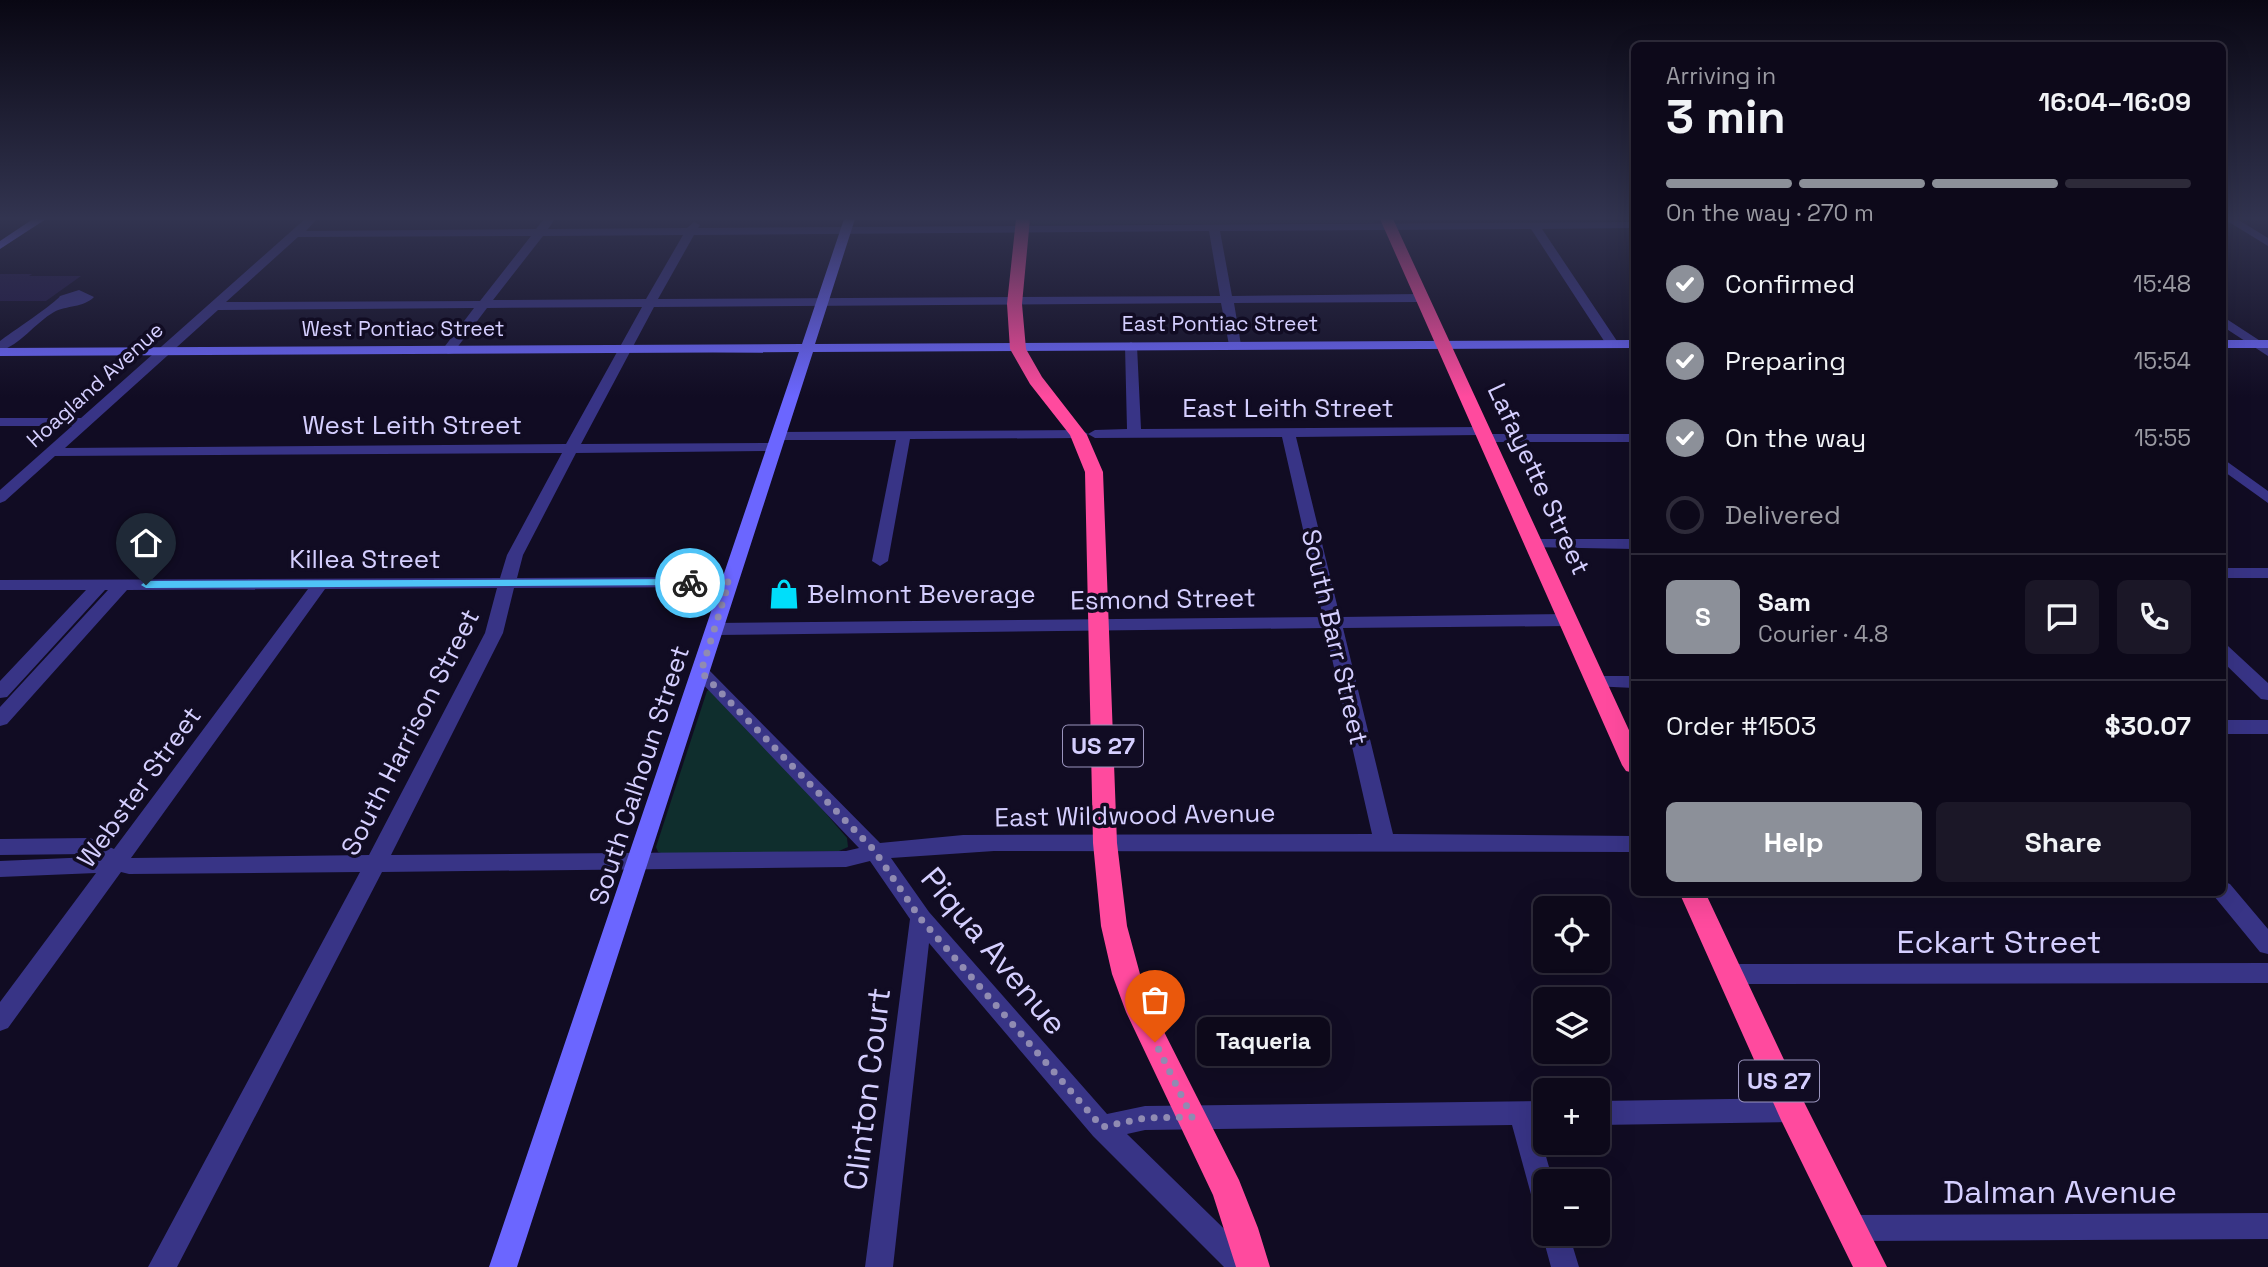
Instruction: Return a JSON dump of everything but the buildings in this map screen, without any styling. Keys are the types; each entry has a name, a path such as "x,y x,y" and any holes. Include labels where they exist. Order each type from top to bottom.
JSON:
{"highway":[{"name":"US 27","path":"1018,278 1014,322 1017,347 1025,363 1088,434 1094,472 1105,843 1109,900 1126,974 1143,1017 1235,1204 1253,1267"},
{"name":"Lafayette Street","path":"1413,278 1631,758"},
{"name":"US 27","path":"1694,896 1792,1110 1870,1267"}],"street":[{"name":"Hoagland Avenue","path":"0,498 246,278"},
{"path":"448,350 505,278"},
{"name":"South Harrison Street","path":"162,1267 375,865 494,633 505,602 505,582 515,555 624,349 665,278"},
{"name":"South Calhoun Street","path":"503,1267 830,278"},
{"path":"1222,278 1235,345"},
{"path":"1570,278 1614,344"},
{"path":"215,306 1422,298"},
{"path":"0,347 47,311 62,304"},
{"path":"2226,322 2264,346"},
{"name":"East Pontiac Street","path":"806,348 1631,344"},
{"path":"2226,344 2264,346"},
{"path":"1131,346 1134,434"},
{"name":"West Pontiac Street","path":"0,352 806,348"},
{"path":"0,422 85,422"},
{"name":"East Leith Street","path":"776,442 904,435 1288,433 1631,438"},
{"name":"South Barr Street","path":"1288,433 1384,841"},
{"path":"880,561 904,435"},
{"name":"West Leith Street","path":"51,452 572,449 776,442"},
{"path":"2226,465 2268,498"},
{"path":"1534,544 1631,544"},
{"path":"2226,573 2268,573"},
{"name":"Killea Street","path":"0,585 729,582"},
{"name":"Webster Street","path":"0,1021 320,584"},
{"path":"2,690 100,585"},
{"path":"1,716 122,585"},
{"name":"Esmond Street","path":"715,629 1568,620"},
{"path":"2226,654 2268,694"},
{"name":"Piqua Avenue","path":"701,672 874,850 920,918 1102,1127 1242,1267"},
{"path":"1598,682 1631,682"},
{"path":"2,690 29,687"},
{"path":"2226,727 2268,727"},
{"name":"East Wildwood Avenue","path":"117,862 129,866 375,865 846,859 874,850 898,847 1105,843 1384,841 1631,844"},
{"path":"0,847 90,846 117,862"},
{"path":"0,869 76,867 117,862"},
{"path":"2226,895 2268,945"},
{"name":"Clinton Court","path":"879,1267 920,918"},
{"name":"Eckart Street","path":"1730,974 2268,973"},
{"path":"1610,1113 1792,1110"},
{"path":"1102,1127 1145,1118 1533,1113"},
{"name":"Dalman Avenue","path":"1852,1228 2268,1226"},
{"path":"1559,1246 1565,1267"}],"green space":[{"path":"712,688 719,689 847,838 848,847 839,851 658,852 656,847 707,691"}],"way so far":[{"path":"690,583 729,582 701,672 874,850 920,918 1102,1127 1145,1118 1192,1117 1155,1042"}],"place":[{"name":"Belmont Beverage","path":"784,594"},
{"name":"Taqueria","path":"1155,1042"}],"route":[{"path":"146,585 690,583"}]}
